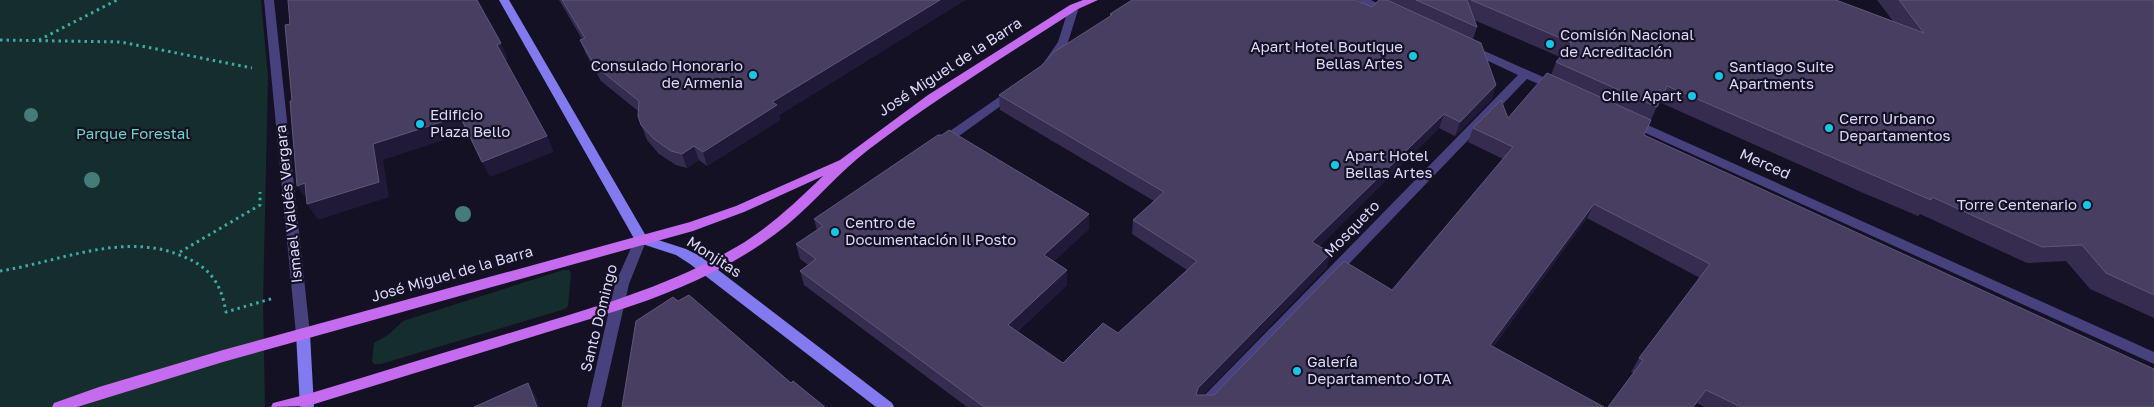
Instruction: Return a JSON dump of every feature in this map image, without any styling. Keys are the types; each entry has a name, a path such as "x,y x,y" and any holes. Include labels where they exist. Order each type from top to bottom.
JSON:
{"main road":[{"path":"504,0 641,239"},
{"name":"José Miguel de la Barra","path":"278,407 307,404 616,306 665,289 708,269 753,243 780,224 848,160 889,128 1078,4 1092,0"},
{"name":"José Miguel de la Barra","path":"59,407 108,390 303,334 693,226 740,209 848,160"},
{"name":"Monjitas","path":"641,239 681,252 708,269 887,407"},
{"name":"Ismael Valdés Vergara","path":"303,334 307,404"}],"street":[{"name":"Ismael Valdés Vergara","path":"269,0 303,334"},
{"path":"1362,0 1398,16"},
{"path":"1042,70 1057,54 1078,4"},
{"path":"1462,45 1562,90"},
{"name":"Mosqueto","path":"1202,407 1526,74"},
{"path":"939,145 1020,87"},
{"name":"Merced","path":"1616,115 2154,358"},
{"name":"Santo Domingo","path":"594,407 622,284 641,239"}],"path":[{"path":"39,40 117,0"},
{"path":"0,40 121,42 252,68 252,60"},
{"path":"179,252 260,205 259,186"},
{"path":"0,271 18,269 80,253 118,246 146,246 179,252 199,263 216,278 223,292 226,312 298,291"}],"green space":[{"name":"Parque Forestal","path":"0,0 261,0 268,77 263,302 265,407 0,407"},
{"path":"563,270 569,270 571,273 568,306 565,309 381,364 374,364 372,361 374,343 388,335 403,321"}],"building":[{"path":"288,0 477,0 501,43 497,45 547,136 482,162 460,116 373,144 379,182 307,204 305,183 297,186 285,25 290,24"},
{"path":"562,0 940,0 772,102 777,105 703,152 694,146 682,154 671,151 654,139 641,125 638,116 639,101 595,66 580,40 585,38"},
{"path":"1132,0 1355,0 1372,7 1379,0 1387,0 1481,43 1496,85 1460,122 1444,114 1312,242 1331,253 1198,388 1196,395 1214,395 1344,261 1392,290 1513,147 1473,128 1501,100 1508,118 1547,73 1651,120 1644,135 2154,369 2154,407 1741,407 1706,390 1693,407 1608,407 1643,360 1639,358 1710,264 1594,204 1490,345 1604,407 984,407 800,271 816,259 796,244 823,226 814,219 938,135 942,135 949,130 1089,214 1044,255 1067,270 1008,325 1063,363 1103,323 1118,333 1197,261 1133,220 1164,192 999,95 1041,66 1054,52"},
{"path":"1416,0 1467,0 1477,27"},
{"path":"1471,0 1836,0 1924,33 1899,0 2154,0 2154,295 2106,273 2082,245 2042,247 1932,197 1931,200 1667,86 1657,107 1556,62 1572,43"},
{"path":"689,295 791,383 793,381 825,407 622,407 636,321 673,297 678,301"},
{"path":"528,383 537,407 474,407"}],"place":[{"name":"Comisión Nacional de Acreditación","path":"1550,44"},
{"name":"Apart Hotel Boutique Bellas Artes","path":"1413,56"},
{"name":"Consulado Honorario de Armenia","path":"753,75"},
{"name":"Santiago Suite Apartments","path":"1719,76"},
{"name":"Chile Apart","path":"1692,96"},
{"name":"Edificio Plaza Bello","path":"420,124"},
{"name":"Cerro Urbano Departamentos","path":"1829,128"},
{"name":"Apart Hotel Bellas Artes","path":"1335,165"},
{"name":"Torre Centenario","path":"2087,205"},
{"name":"Centro de Documentación Il Posto","path":"835,232"},
{"name":"Galería Departamento JOTA","path":"1297,371"}]}
